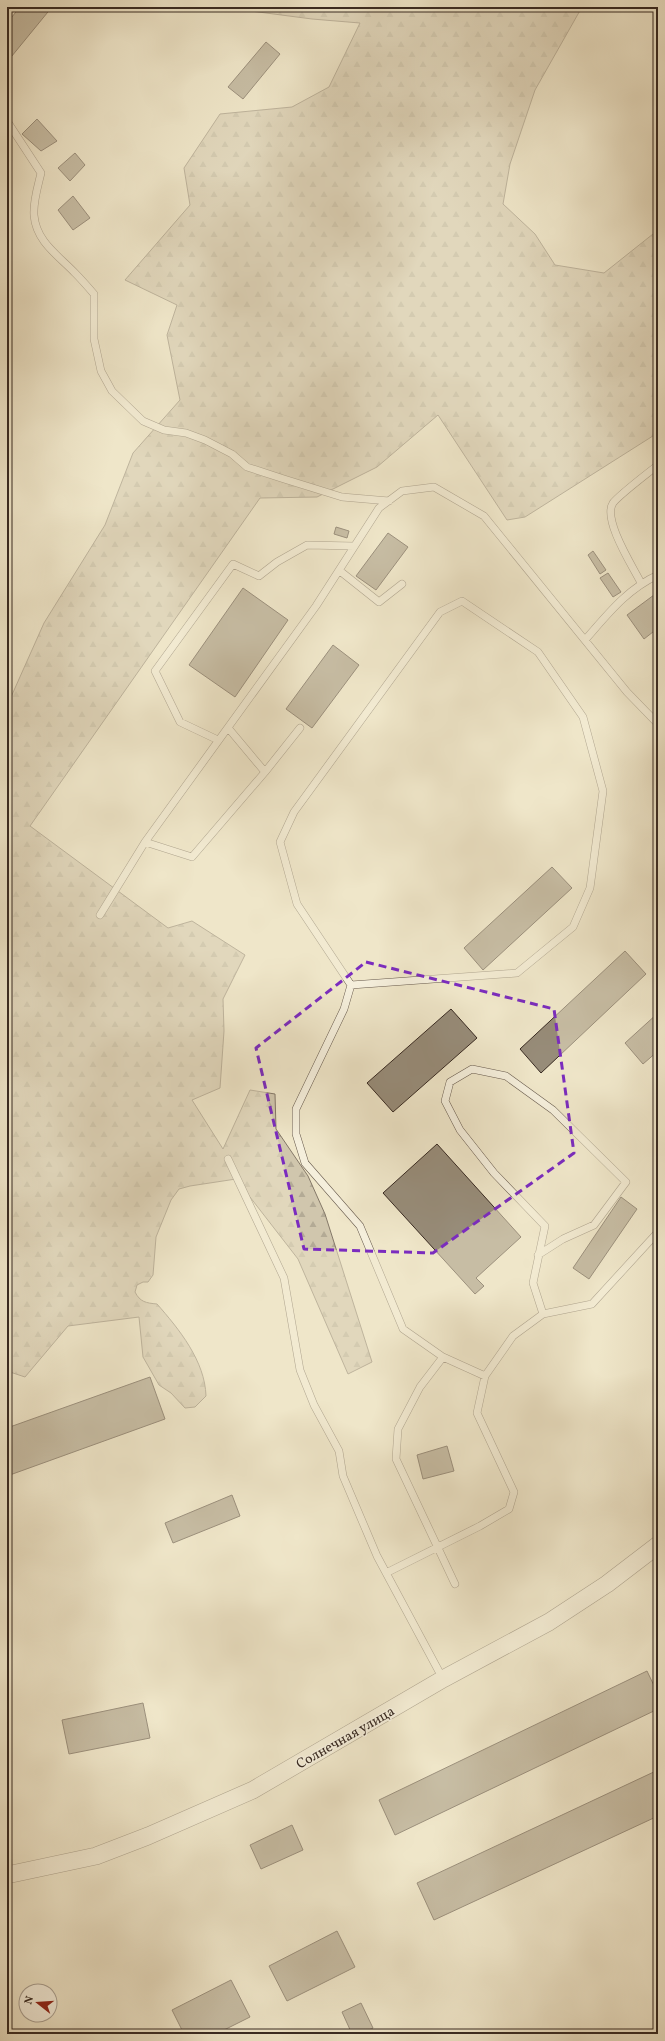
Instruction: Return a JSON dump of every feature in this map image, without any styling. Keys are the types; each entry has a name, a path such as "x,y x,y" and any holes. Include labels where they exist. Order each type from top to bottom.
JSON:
{"street":[{"name":"Солнечная улица","path":"7,1874 96,1856 148,1836 253,1790 443,1679 548,1622 607,1584 658,1545"}],"lane":[{"path":"7,121 41,173 34,213 35,225 42,239 57,257 75,272 94,294 97,355 106,383 123,403 143,421 164,430 186,433 206,440 232,454 249,468 342,497 389,501"},
{"path":"642,583 613,527 610,516 613,504 658,465"},
{"path":"100,915 145,842 218,740 229,729 340,572 354,546 379,508 402,491 434,487 484,516 627,692 658,724"},
{"path":"218,740 180,722 155,671 233,564 259,576 277,562 307,545 354,546"},
{"path":"340,572 379,602 402,584"},
{"path":"585,640 616,605 642,583 658,575"},
{"path":"351,984 517,973 573,927 590,888 603,791 583,717 538,652 462,601 440,612 294,812 280,842 297,904 351,984 344,1009 296,1109 296,1134 305,1163 360,1226 403,1329 443,1357 485,1376"},
{"path":"145,842 192,857 265,772 300,728"},
{"path":"229,729 265,772"},
{"path":"538,1254 563,1239 594,1225 626,1182 553,1110 506,1076 472,1069 450,1082 445,1101 460,1130 494,1173 545,1226 538,1254 534,1283 543,1314"},
{"path":"228,1159 284,1278 300,1370 314,1405 339,1451 343,1476 377,1556 443,1679"},
{"path":"386,1573 480,1526 509,1509 514,1492 477,1413 485,1376 513,1336 543,1314 592,1304 658,1232"},
{"path":"443,1357 420,1387 398,1429 396,1459 455,1584"}],"highlighted area":[{"path":"366,962 554,1009 574,1153 433,1253 304,1249 256,1048"}],"green space":[{"path":"240,7 582,7 535,90 510,164 503,204 535,234 555,265 604,273 658,230 658,421 656,434 525,517 507,520 438,415 377,467 317,497 260,498 30,826 168,928 192,921 245,955 223,999 224,1031 220,1088 192,1100 223,1149 250,1090 275,1094 276,1129 308,1176 325,1214 372,1362 348,1374 298,1259 236,1179 190,1186 179,1189 171,1200 156,1237 153,1275 148,1282 143,1282 137,1285 135,1292 139,1298 144,1301 157,1304 182,1335 196,1358 205,1383 206,1396 195,1407 185,1408 171,1393 159,1385 143,1357 139,1317 68,1326 25,1377 7,1371 7,706 44,623 105,525 133,453 180,400 167,335 177,305 125,280 190,205 184,168 220,114 292,107 329,87 360,23 312,19 243,10"}],"building":[{"path":"20,7 52,7 7,62 7,23"},
{"path":"266,42 280,54 243,99 228,87"},
{"path":"37,119 57,141 41,151 22,134"},
{"path":"75,153 85,165 70,181 58,168"},
{"path":"73,196 90,218 73,230 58,210"},
{"path":"336,527 349,531 347,538 334,534"},
{"path":"388,533 408,547 376,590 356,576"},
{"path":"593,551 606,570 600,574 588,555"},
{"path":"608,573 621,592 613,597 600,578"},
{"path":"243,588 288,620 235,697 189,665"},
{"path":"658,592 658,628 644,639 627,615"},
{"path":"333,645 359,665 312,728 286,709"},
{"path":"552,867 572,888 483,970 464,948"},
{"path":"625,951 646,974 541,1073 520,1049"},
{"path":"451,1009 477,1038 393,1112 367,1083"},
{"path":"658,1013 658,1051 643,1064 625,1043"},
{"path":"437,1144 521,1237 476,1278 484,1286 475,1294 383,1193"},
{"path":"621,1197 637,1209 589,1279 573,1268"},
{"path":"150,1377 165,1419 7,1476 7,1428"},
{"path":"447,1446 454,1471 423,1479 417,1455"},
{"path":"232,1495 240,1516 173,1543 165,1523"},
{"path":"647,1671 658,1694 658,1709 395,1835 379,1800"},
{"path":"143,1703 150,1738 69,1754 62,1720"},
{"path":"658,1770 658,1816 434,1920 417,1883"},
{"path":"292,1825 303,1850 261,1869 250,1845"},
{"path":"337,1931 355,1967 287,2001 269,1966"},
{"path":"231,1980 250,2017 216,2034 184,2034 172,2010"},
{"path":"361,2003 373,2028 361,2034 352,2034 342,2012"}]}
